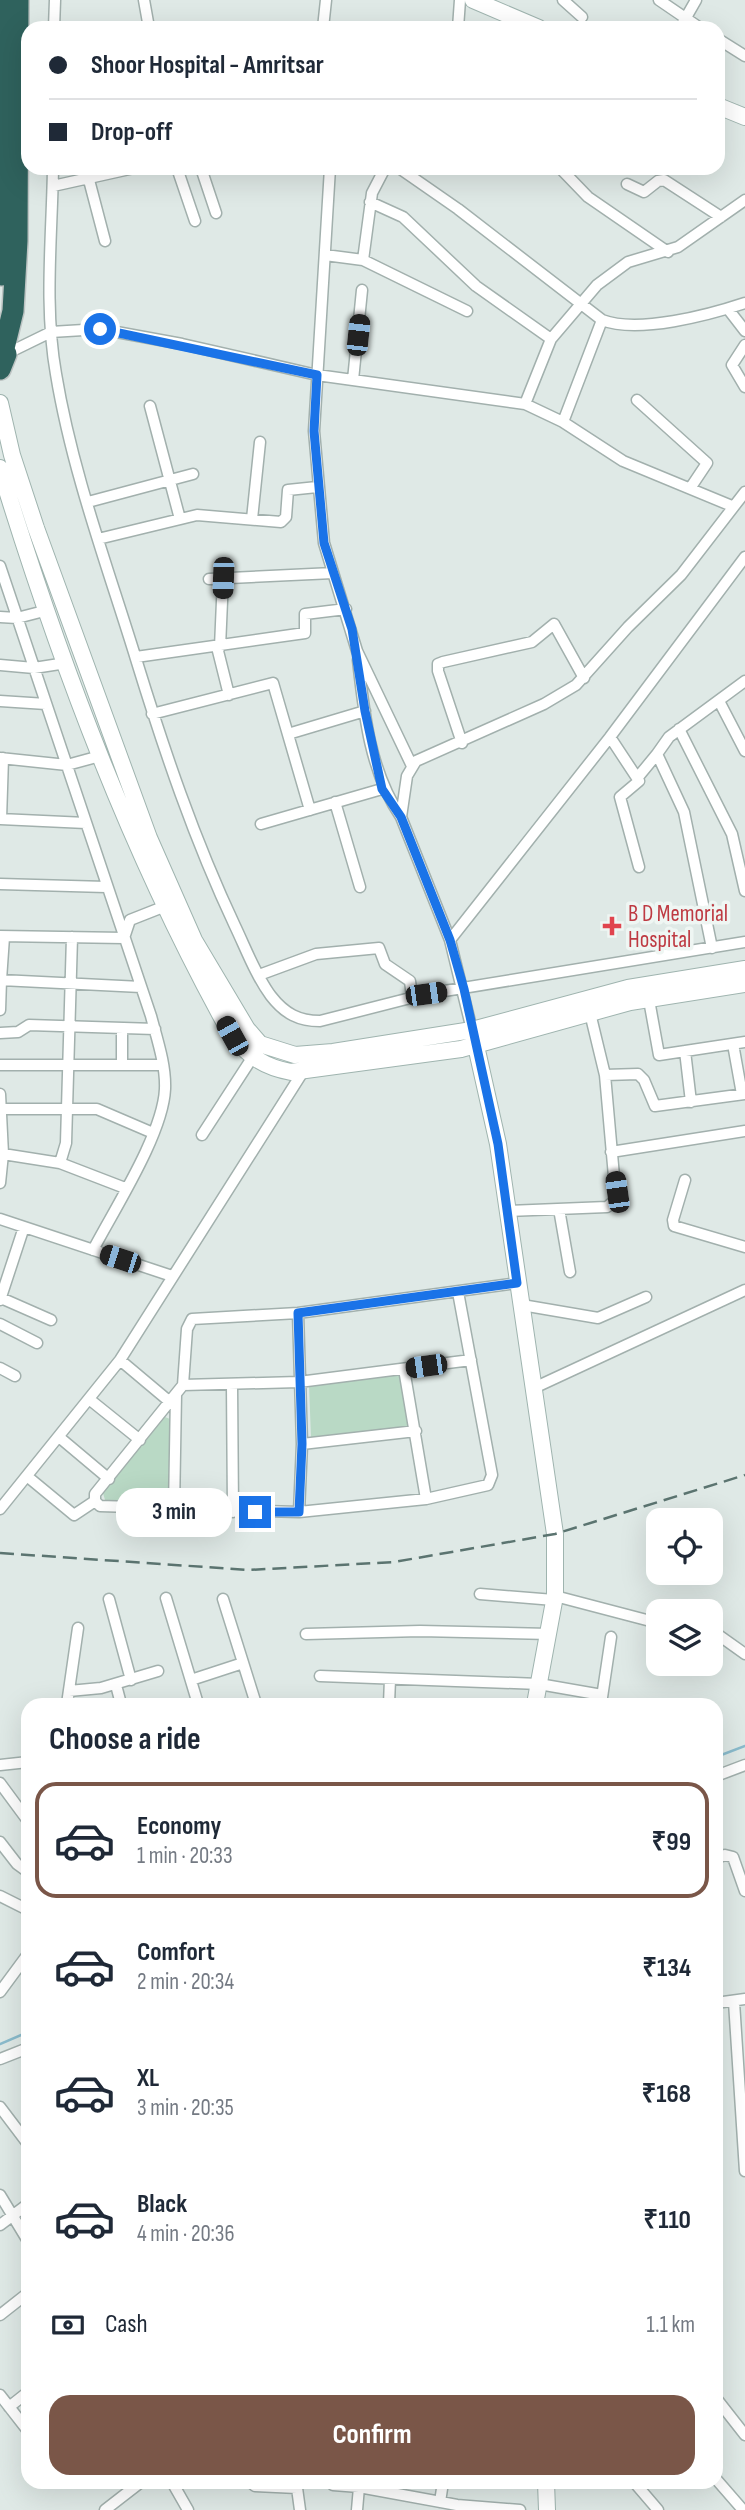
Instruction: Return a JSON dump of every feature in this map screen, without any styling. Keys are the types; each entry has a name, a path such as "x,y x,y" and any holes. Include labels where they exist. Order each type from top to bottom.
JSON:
{"highway":[{"path":"0,319 2,0"},
{"path":"3,353 13,310 16,255 18,0"}],"main road":[{"path":"473,0 502,5 528,21"},
{"path":"725,109 745,117"},
{"path":"0,403 12,455 36,528 149,838 194,940 247,1029 260,1044 295,1055 474,1038 628,988 745,970"},
{"path":"0,468 7,512 48,610 100,756 163,907 232,1036 252,1058 264,1066 278,1070 304,1070 474,1038 649,999 745,984"},
{"path":"474,1038 498,1144 517,1283 536,1387 555,1534 555,1598 536,1698"},
{"path":"546,2489 547,2510"}],"street":[{"path":"54,21 55,0"},
{"path":"144,0 148,21"},
{"path":"324,21 326,0"},
{"path":"458,21 460,0"},
{"path":"563,0 582,16"},
{"path":"659,0 680,21"},
{"path":"683,21 696,0"},
{"path":"725,43 745,56"},
{"path":"53,175 51,332 61,399 98,539 152,714 189,820 259,975 279,1005 290,1015 304,1021 346,1017 412,997 745,942"},
{"path":"53,186 108,175"},
{"path":"179,175 195,221"},
{"path":"203,175 216,213"},
{"path":"330,175 314,431 324,543 357,651 365,711 382,789 401,817 450,940 474,1038"},
{"path":"363,260 370,202 381,175"},
{"path":"409,175 458,209 579,305 602,320 619,325 653,323 729,309 745,303"},
{"path":"567,175 588,197 668,252"},
{"path":"89,180 105,241"},
{"path":"627,184 644,192 658,181 664,180 721,217"},
{"path":"525,404 551,339 579,305 619,267 639,258 668,252 745,200"},
{"path":"370,202 403,217 476,286 551,339"},
{"path":"325,256 363,260 467,311"},
{"path":"353,380 362,290"},
{"path":"729,309 745,331"},
{"path":"563,422 602,320"},
{"path":"3,353 51,332 75,329 120,331 317,375 525,404 563,422 623,461 732,506"},
{"path":"745,345 732,365 745,387"},
{"path":"637,400 706,463 691,487"},
{"path":"150,406 180,519"},
{"path":"252,519 260,442"},
{"path":"88,502 193,474"},
{"path":"98,539 208,514 284,521 288,490 317,487"},
{"path":"401,817 402,799 412,766 423,757 462,743 544,705 584,678 628,627 681,575 745,492"},
{"path":"450,940 610,737 745,557"},
{"path":"0,566 155,1029 162,1065 165,1091 153,1133 93,1250"},
{"path":"209,579 333,573"},
{"path":"223,578 219,647 229,695"},
{"path":"136,657 304,633 305,614 346,609"},
{"path":"0,617 17,618 48,610"},
{"path":"462,743 438,664 533,642 554,624 584,678"},
{"path":"357,651 412,766"},
{"path":"0,665 34,668 66,663"},
{"path":"638,777 669,737 745,681"},
{"path":"152,714 273,683 310,810"},
{"path":"0,701 46,704"},
{"path":"719,701 745,751"},
{"path":"288,734 365,711"},
{"path":"679,729 732,834 745,891"},
{"path":"610,737 638,777 638,784 622,793 620,802 639,867"},
{"path":"657,754 684,812 712,948"},
{"path":"86,823 1,819 1,758 68,765 100,756"},
{"path":"261,824 382,789"},
{"path":"335,802 360,887"},
{"path":"0,884 106,887"},
{"path":"124,938 130,920 163,907"},
{"path":"0,1010 2,937 124,938"},
{"path":"60,1163 66,1143 66,1065 72,937"},
{"path":"259,975 306,957 379,948 386,964 410,981 412,997"},
{"path":"1,980 141,987"},
{"path":"649,999 658,1053 745,1042"},
{"path":"507,1211 612,1204 617,1192 605,1075 590,1013"},
{"path":"0,1033 18,1032 26,1025 155,1029"},
{"path":"122,1028 122,1065"},
{"path":"605,1075 638,1074 655,1106 743,1094 733,1044"},
{"path":"685,1051 691,1102"},
{"path":"202,1135 252,1058"},
{"path":"0,1065 162,1065"},
{"path":"0,1509 120,1360 304,1070"},
{"path":"0,1094 3,1154 0,1183"},
{"path":"1,1109 104,1111 153,1133"},
{"path":"611,1153 745,1131"},
{"path":"3,1154 60,1163 125,1188"},
{"path":"685,1180 673,1220 674,1226 745,1247"},
{"path":"559,1209 570,1272"},
{"path":"0,1219 172,1276"},
{"path":"24,1227 0,1299 51,1320"},
{"path":"174,1509 176,1394 187,1329 192,1319 298,1313 517,1283"},
{"path":"536,1387 745,1290"},
{"path":"176,1394 95,1494 95,1501 100,1506 299,1512 426,1499 482,1489 492,1482 458,1292"},
{"path":"522,1305 598,1318 646,1297"},
{"path":"298,1313 302,1444 299,1512"},
{"path":"0,1324 37,1343"},
{"path":"120,1360 176,1394 232,1385 299,1382 471,1360"},
{"path":"0,1368 15,1376"},
{"path":"404,1369 426,1499"},
{"path":"232,1385 233,1512"},
{"path":"89,1399 140,1440"},
{"path":"302,1444 416,1431"},
{"path":"59,1437 108,1479"},
{"path":"27,1477 74,1515 95,1501"},
{"path":"480,1594 555,1598 646,1620"},
{"path":"166,1598 196,1698"},
{"path":"109,1599 131,1680"},
{"path":"223,1599 254,1698"},
{"path":"67,1698 78,1628"},
{"path":"306,1634 420,1631 549,1634"},
{"path":"601,1698 611,1637"},
{"path":"723,1638 745,1654"},
{"path":"191,1680 243,1663"},
{"path":"69,1691 116,1685 158,1671"},
{"path":"320,1676 539,1684 593,1698"},
{"path":"389,1698 390,1679"},
{"path":"116,1685 119,1698"},
{"path":"0,1766 21,1763"},
{"path":"723,1773 745,1765"},
{"path":"0,1783 21,1810"},
{"path":"0,1842 21,1867"},
{"path":"723,1856 733,1857 745,1891"},
{"path":"0,1896 21,1906"},
{"path":"0,1992 21,1964"},
{"path":"17,1969 21,1972"},
{"path":"739,2001 745,2171"},
{"path":"0,2059 21,2051"},
{"path":"0,2107 21,2135"},
{"path":"0,2195 21,2230"},
{"path":"0,2225 21,2209"},
{"path":"0,2315 21,2298"},
{"path":"0,2395 21,2422"},
{"path":"9,2407 21,2398"},
{"path":"723,2407 745,2435"},
{"path":"723,2487 743,2510"},
{"path":"105,2510 132,2489"},
{"path":"172,2510 186,2506 176,2489"},
{"path":"297,2489 299,2490 300,2510"},
{"path":"357,2510 359,2489"},
{"path":"401,2489 416,2497 440,2502 520,2510"},
{"path":"440,2502 442,2489"},
{"path":"640,2489 657,2510"},
{"path":"414,2510 416,2497"}],"green space":[{"path":"400,1371 410,1427 311,1438 309,1385"},
{"path":"165,1417 170,1419 169,1500 105,1500 103,1493"}],"waterway":[{"path":"723,1754 745,1746"},
{"path":"0,2044 21,2035"}],"railway":[{"path":"0,1553 249,1570 394,1562 555,1534 745,1475"}],"place":[{"name":"B D Memorial Hospital","path":"612,926"}],"route":[{"path":"100,329 182,344 317,375 314,431 324,543 352,629 362,699 382,789 401,817 450,940 464,989 498,1144 517,1283 298,1313 302,1444 299,1512 255,1512"}]}
